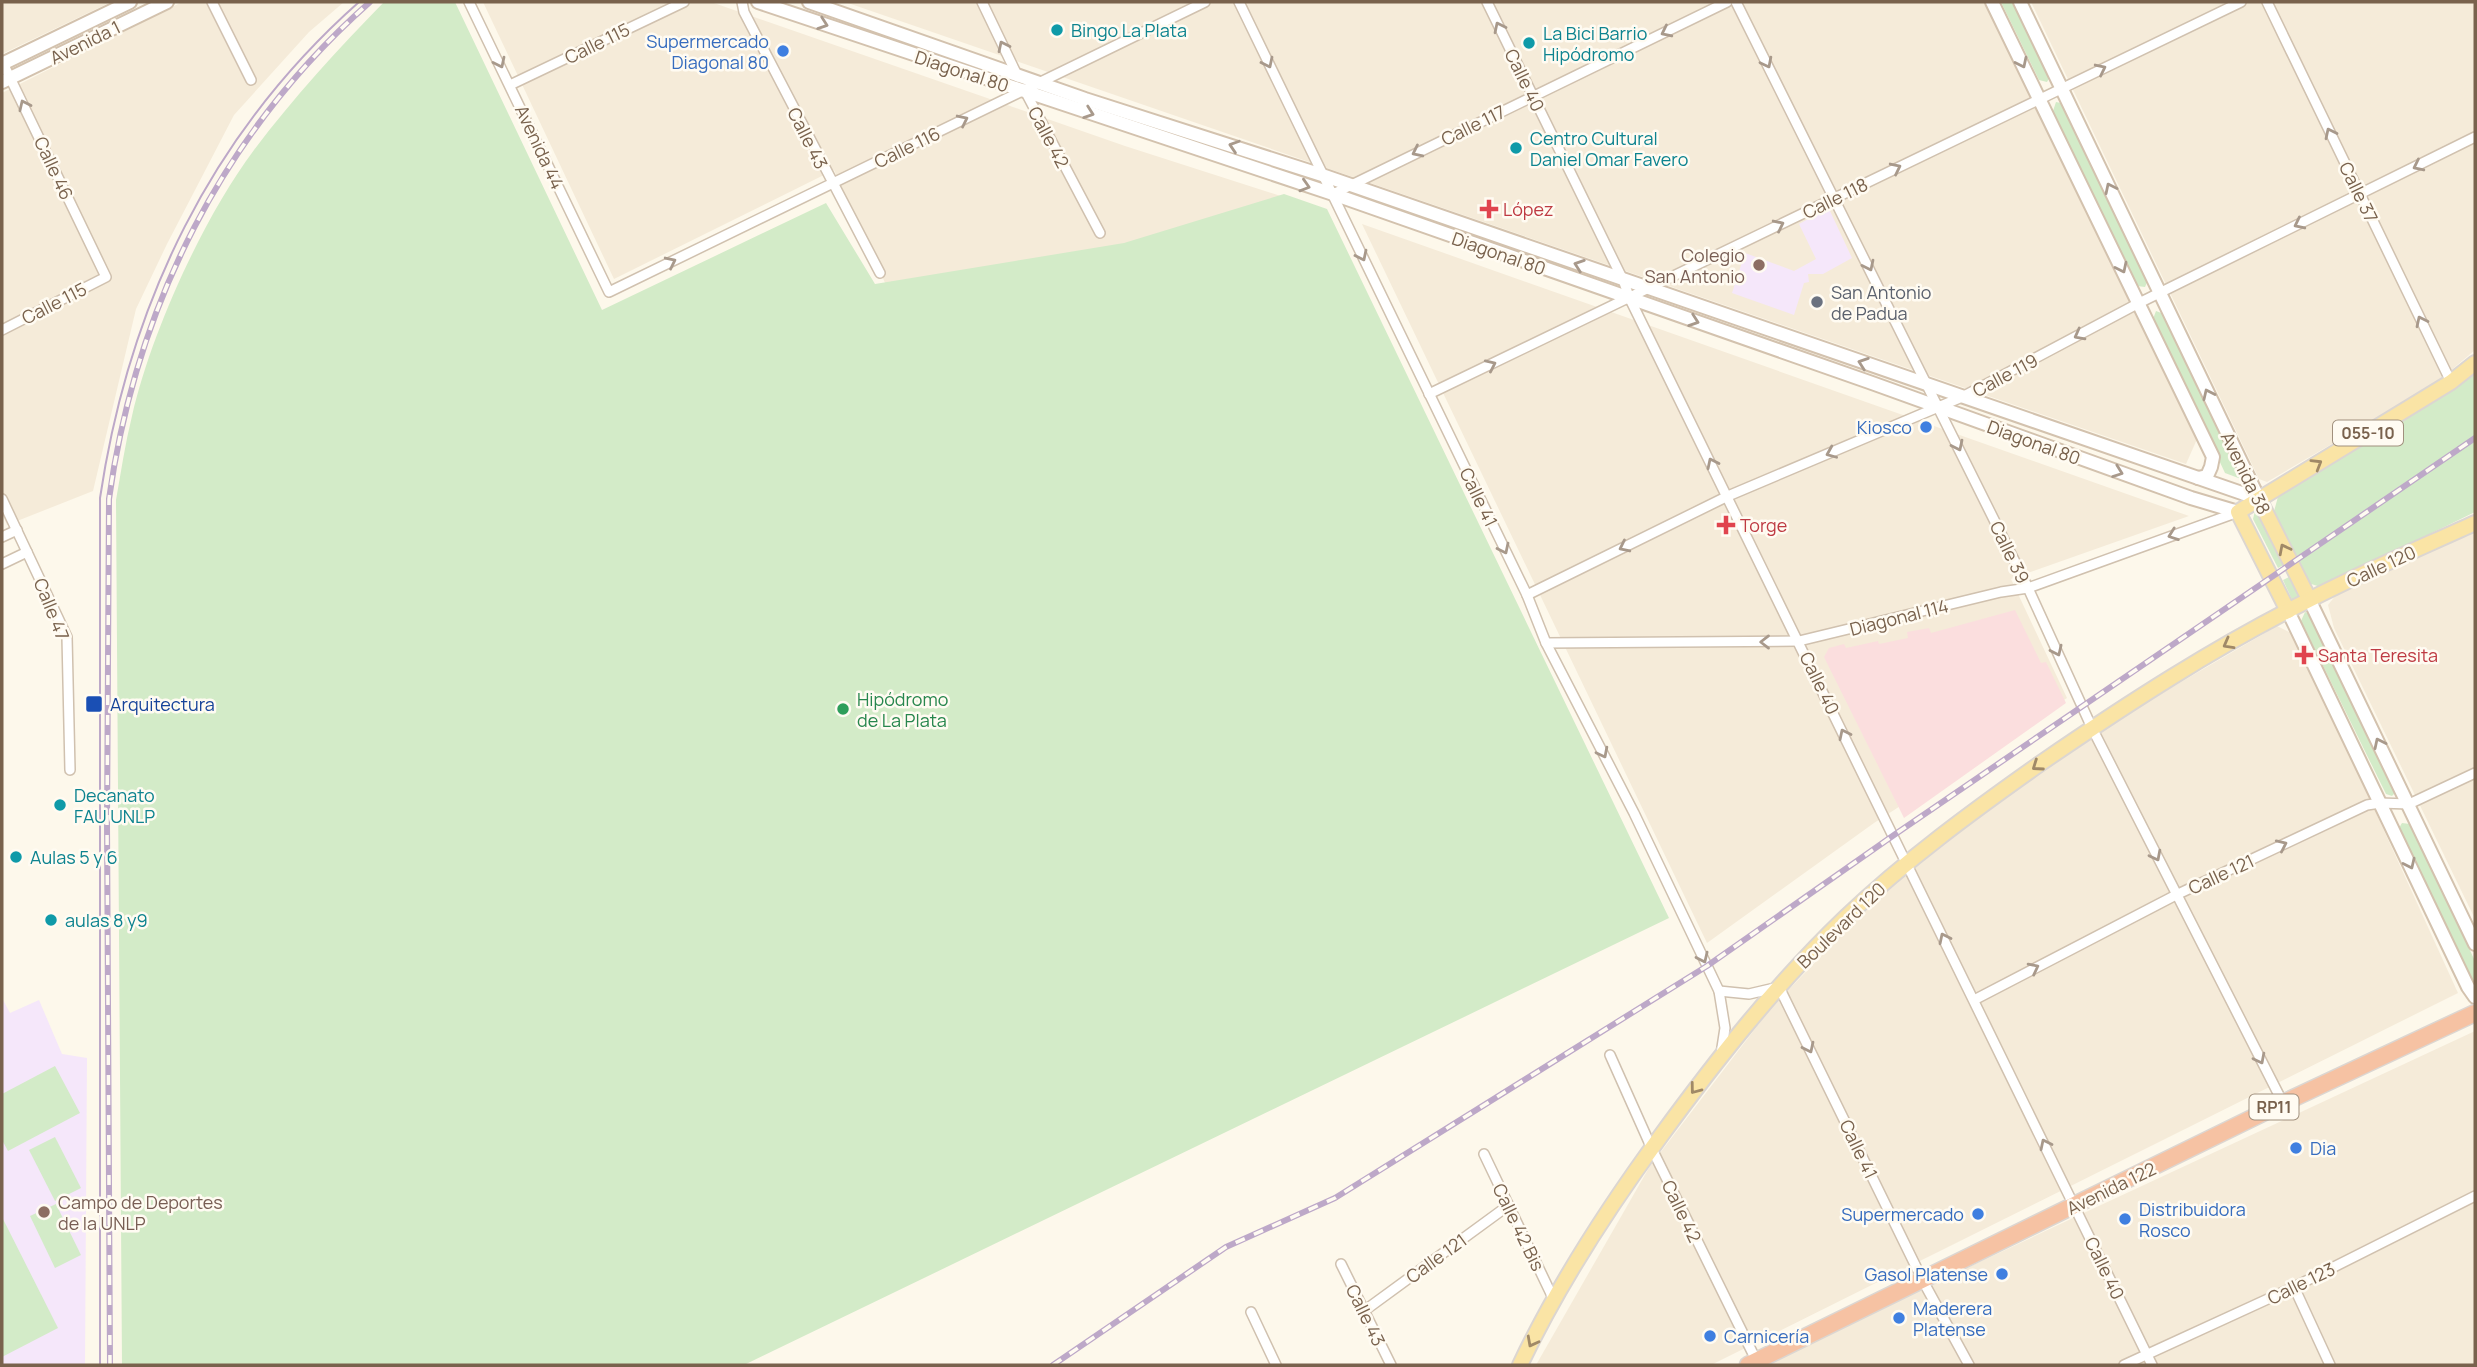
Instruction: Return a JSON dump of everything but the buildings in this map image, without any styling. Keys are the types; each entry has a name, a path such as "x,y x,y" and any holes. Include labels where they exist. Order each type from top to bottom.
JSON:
{"highway":[{"name":"Avenida 122","path":"1754,1364 2283,1103 2475,1013"}],"main road":[{"name":"Avenida 1","path":"2,62 130,2"},
{"name":"Avenida 1","path":"6,80 167,2"},
{"name":"Diagonal 80","path":"758,2 1332,194 2191,498 2238,512"},
{"name":"Diagonal 80","path":"809,2 1017,75 1322,175 2259,499"},
{"name":"Avenida 38","path":"1992,2 2213,457 2207,477 2198,478"},
{"name":"Avenida 38","path":"2020,2 2475,944"},
{"name":"055-10","path":"2259,499 2451,382 2475,363"},
{"path":"2238,512 2259,499"},
{"name":"Avenida 38","path":"2238,512 2475,997"},
{"name":"Calle 120","path":"2288,611 2475,523"},
{"name":"Boulevard 120","path":"1520,1365 1554,1300 1623,1188 1720,1056 1779,987 1844,918 1976,809 2092,728 2192,664 2288,611"}],"street":[{"path":"212,2 251,80"},
{"name":"Avenida 44","path":"469,2 609,292"},
{"name":"Calle 115","path":"510,85 684,2"},
{"name":"Calle 43","path":"742,2 744,12 880,273"},
{"name":"Calle 42","path":"982,2 1024,91 1100,233"},
{"name":"Calle 116","path":"609,292 1205,2"},
{"name":"Calle 41","path":"1239,2 1527,595 1546,643 1634,813 1719,991 1725,1028 1720,1056"},
{"name":"Calle 40","path":"1487,2 2152,1365"},
{"name":"Calle 117","path":"1332,194 1727,2"},
{"name":"Calle 39","path":"1736,2 2028,588 2092,728 2283,1103"},
{"name":"Calle 118","path":"1429,394 2241,2"},
{"name":"Calle 37","path":"2267,2 2451,382"},
{"name":"Calle 46","path":"2,62 6,80 106,277"},
{"name":"Calle 119","path":"1527,595 1728,496 1962,397 2139,303 2475,137"},
{"name":"Calle 115","path":"2,330 106,277"},
{"name":"Calle 47","path":"2,499 67,637 70,770"},
{"name":"Diagonal 114","path":"1546,643 1799,641 2001,592 2028,588 2238,512"},
{"path":"2,537 17,530"},
{"path":"2,564 27,552"},
{"name":"Calle 121","path":"1974,1000 2176,895 2367,805 2409,804 2475,773"},
{"path":"1719,991 1749,994 1779,987"},
{"name":"Calle 41","path":"1779,987 1923,1281 1969,1365"},
{"name":"Calle 42","path":"1610,1055 1754,1364"},
{"name":"Calle 42 Bis","path":"1484,1154 1554,1300"},
{"name":"Calle 123","path":"2124,1365 2294,1287 2475,1196"},
{"name":"Calle 121","path":"1364,1311 1508,1205"},
{"name":"Calle 43","path":"1341,1264 1391,1365"},
{"path":"2294,1287 2330,1365"},
{"path":"1251,1312 1276,1365"}],"shaded area":[{"path":"2,2 111,2 2,54"},
{"path":"182,2 344,2 309,32 234,115 167,244 136,309 93,491 7,525 2,514 2,93"},
{"path":"483,2 711,2 1125,146 1293,200 1120,253 886,285 834,170 614,279"},
{"path":"845,2 1985,2 2198,437 2186,464"},
{"path":"2031,2 2475,2 2475,350 2436,383 2267,482 2259,479"},
{"name":"Colegio San Antonio","path":"1825,210 1830,211 1852,258 1823,274 1808,274 1809,282 1804,283 1794,315 1732,293 1745,253 1794,271 1816,259 1799,224"},
{"path":"1362,224 2189,516 2011,579 2067,698 1874,823 1707,943"},
{"path":"2475,530 2475,919 2334,628 2328,605 2336,595"},
{"path":"2015,610 2041,663 2046,662 2066,703 1904,818 1824,657 1829,648 1844,644 1846,648 1878,641 1879,644 1908,638 1907,632 1929,628 1931,633"},
{"path":"2277,626 2295,635 2458,993 1711,1365 1536,1365 1650,1166 1771,1008 1902,872 2080,741"},
{"name":"Campo de Deportes de la UNLP","path":"2,998 10,1013 39,1000 62,1054 87,1058 85,1365 2,1365"},
{"path":"2475,1031 2475,1365 1761,1365 2073,1218"}],"green space":[{"name":"Hipódromo de La Plata","path":"384,2 455,2 602,310 826,203 875,284 1124,243 1284,194 1327,209 1669,918 744,1365 122,1365 116,500 125,448 152,349 181,277 216,209 254,150 285,111"},
{"path":"2001,2 2016,2 2051,75 2047,82 2039,80"},
{"path":"2056,102 2065,104 2148,280 2145,287 2137,286 2053,111"},
{"path":"2156,311 2164,314 2241,479 2225,473 2153,319"},
{"path":"2475,373 2475,512 2321,587 2311,584 2304,578 2273,515 2279,493 2458,387"},
{"path":"2255,511 2263,515 2287,563 2278,568 2253,519"},
{"path":"2293,575 2304,598 2294,604 2283,580"},
{"path":"2305,612 2313,615 2397,791 2392,796 2386,794 2301,621"},
{"path":"2402,823 2410,824 2475,961 2475,985 2472,984 2399,828"},
{"path":"55,1066 80,1113 8,1151 2,1140 2,1094"},
{"path":"55,1137 81,1188 55,1201 29,1150"},
{"path":"56,1204 81,1255 55,1268 30,1216"},
{"path":"2,1217 58,1328 2,1357"}],"tram line":[{"path":"100,1365 100,498 113,426 132,357 156,290 185,226 220,165 260,107 307,53 359,2"}],"railway":[{"path":"110,1365 107,823 109,499 122,428 140,358 165,291 194,227 230,165 271,107 318,53 370,2"},
{"path":"1053,1365 1226,1247 1335,1198 1707,966 2475,438"}],"place":[{"name":"Bingo La Plata","path":"1057,30"},
{"name":"La Bici Barrio Hipódromo","path":"1529,43"},
{"name":"Supermercado Diagonal 80","path":"783,51"},
{"name":"Centro Cultural Daniel Omar Favero","path":"1516,148"},
{"name":"López","path":"1489,209"},
{"name":"Colegio San Antonio","path":"1759,265"},
{"name":"San Antonio de Padua","path":"1817,302"},
{"name":"Kiosco","path":"1926,427"},
{"name":"Torge","path":"1726,525"},
{"name":"Santa Teresita","path":"2304,655"},
{"name":"Arquitectura","path":"94,704"},
{"name":"Hipódromo de La Plata","path":"843,709"},
{"name":"Decanato FAU UNLP","path":"60,805"},
{"name":"Aulas 5 y 6","path":"16,857"},
{"name":"aulas 8 y9","path":"51,920"},
{"name":"Dia","path":"2296,1148"},
{"name":"Campo de Deportes de la UNLP","path":"44,1212"},
{"name":"Supermercado","path":"1978,1214"},
{"name":"Distribuidora Rosco","path":"2125,1219"},
{"name":"Gasol Platense","path":"2002,1274"},
{"name":"Maderera Platense","path":"1899,1318"},
{"name":"Carnicería","path":"1710,1336"}]}
